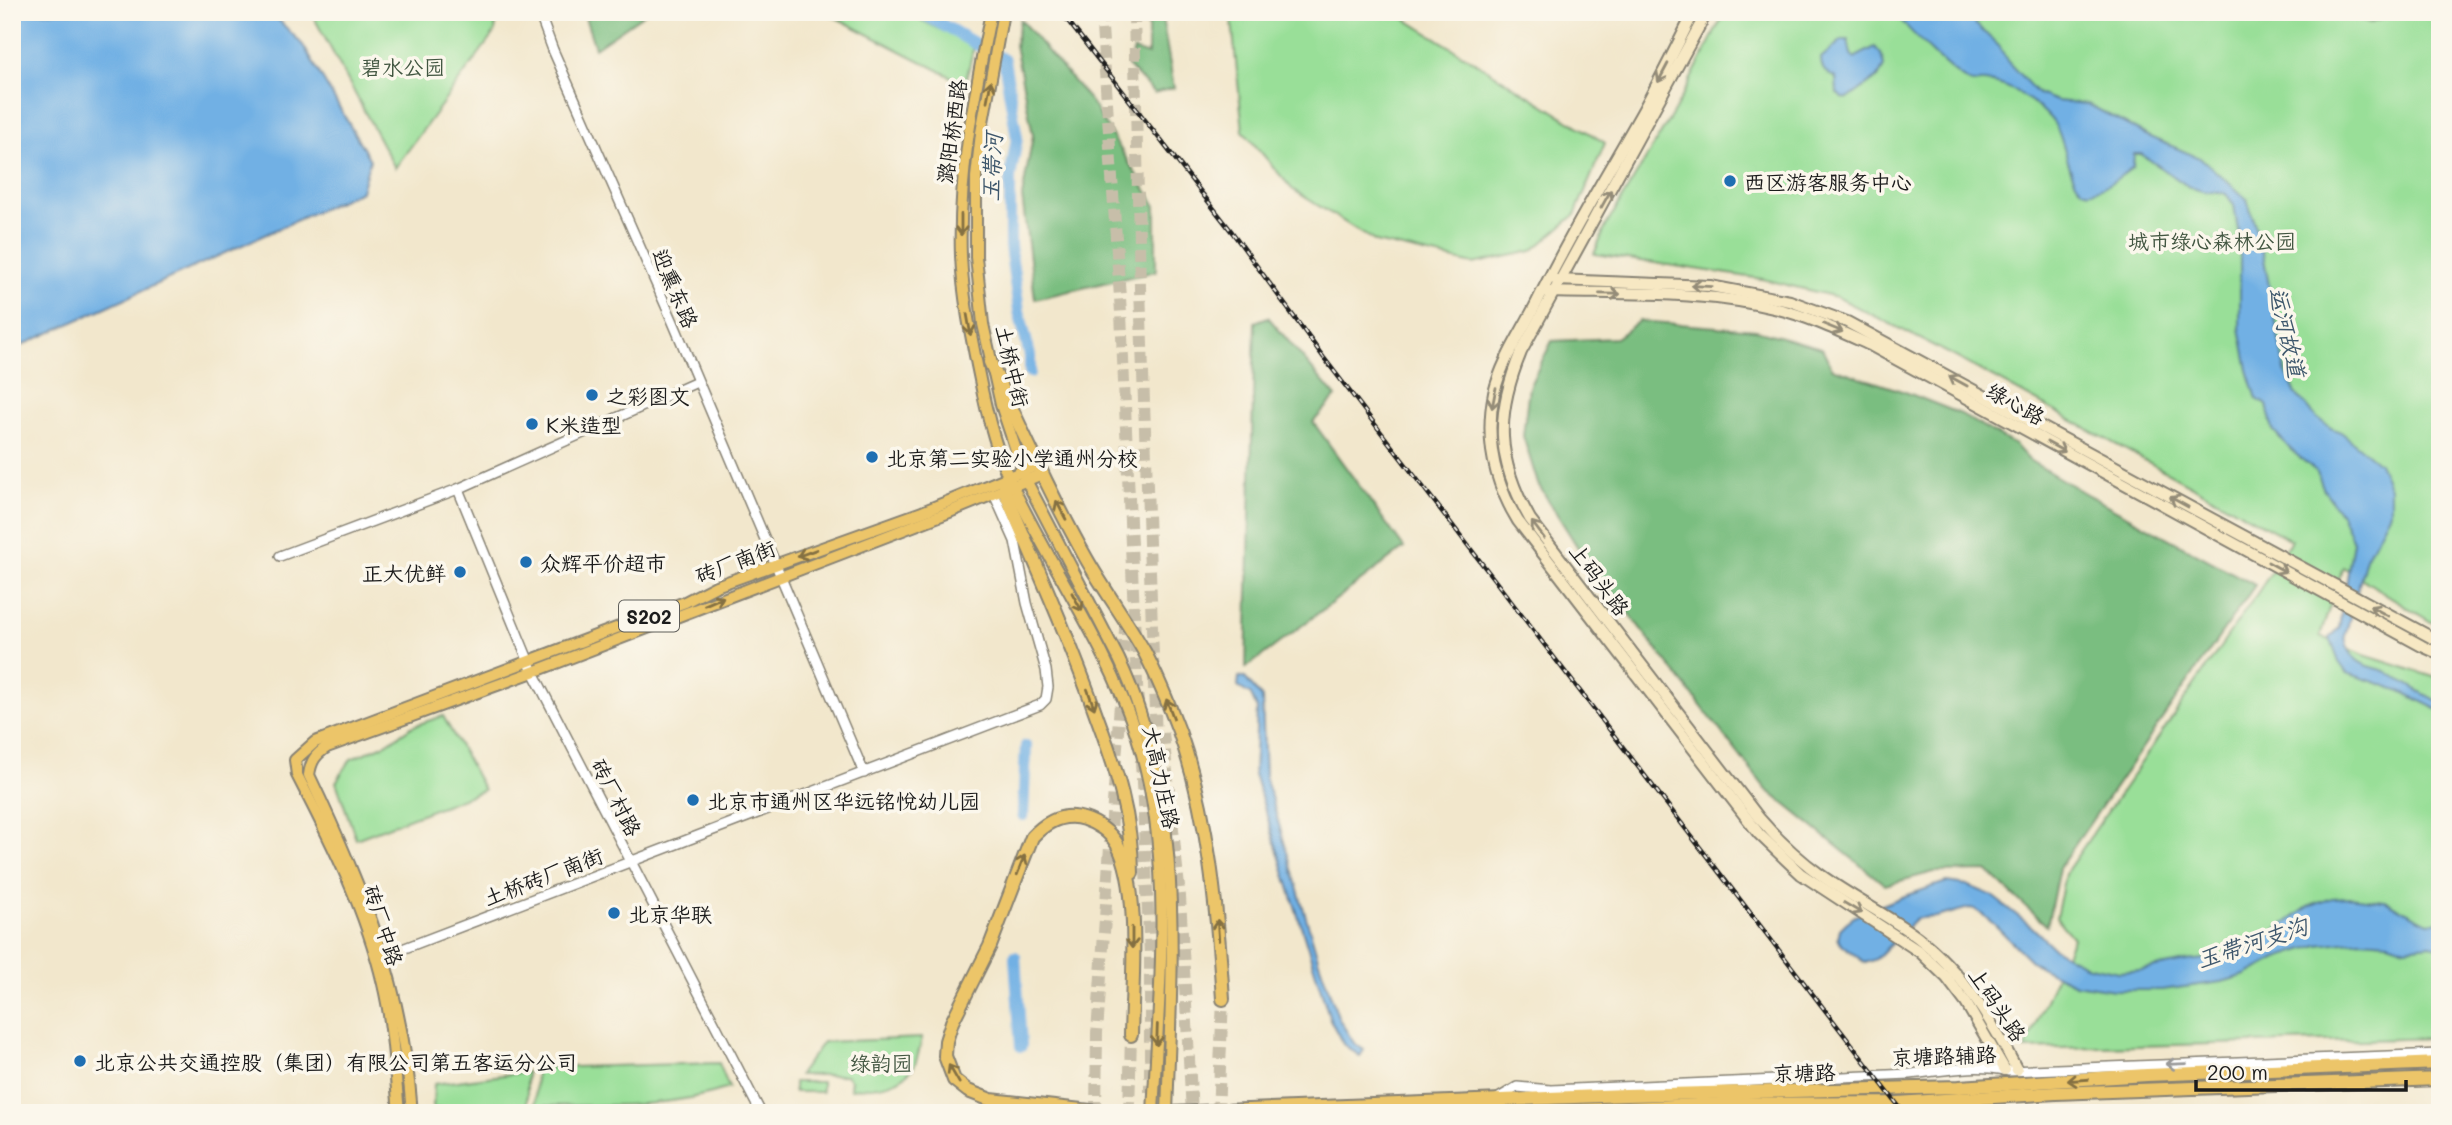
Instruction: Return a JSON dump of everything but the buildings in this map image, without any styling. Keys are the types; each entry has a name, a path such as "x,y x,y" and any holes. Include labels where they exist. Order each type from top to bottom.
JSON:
{"highway":[{"path":"990,362 1040,470 1086,559 1145,654 1179,733 1205,835 1217,912 1223,999"},
{"path":"1005,487 1083,677 1120,779 1132,864 1131,1035"},
{"path":"1109,1113 991,1100 968,1091 954,1080 949,1069 945,1055 946,1041 952,1022 990,946 1032,837 1041,828 1051,821 1068,817 1080,817 1101,827 1111,836 1122,856 1132,908"},
{"name":"京塘路","path":"1168,1113 2024,1084 2440,1063"},
{"name":"京塘路","path":"1508,1113 1882,1103 2440,1079"}],"main road":[{"name":"潞阳桥西路","path":"991,12 968,132 963,176 961,257 969,328 1005,487"},
{"name":"潞阳桥西路","path":"976,257 980,144 1003,12"},
{"name":"上码头路","path":"1548,292 1548,280 1641,114 1694,12"},
{"name":"上码头路","path":"1707,12 1561,279 1548,292 1530,327 1502,370 1492,409 1492,453 1501,485 1508,505 1531,538 1731,791 1759,834 1801,874 1920,952 1947,978 1966,1003 2005,1070"},
{"path":"1570,238 1577,245 1581,244"},
{"name":"土桥中街","path":"976,257 990,362 1001,405 1025,476"},
{"name":"绿心路","path":"1548,280 1710,286 1790,301 1847,322 2440,642"},
{"name":"绿心路","path":"1548,292 1702,297 1740,301 1777,309 1839,331 1872,346 2440,654"},
{"name":"砖厂南街","path":"312,762 327,747 531,667 685,602 716,586 777,570 1005,487 1040,470"},
{"name":"大高力庄路","path":"1025,476 1119,659 1132,687 1152,746 1161,794 1172,904 1168,1113"},
{"name":"砖厂南街","path":"777,570 1005,487"},
{"name":"大高力庄路","path":"1005,487 1106,659 1137,738 1150,795 1161,888 1153,1113"},
{"name":"砖厂南街","path":"295,760 315,742 531,667"},
{"name":"砖厂中路","path":"295,760 298,775 348,878 371,939 389,1014 399,1113"},
{"name":"砖厂中路","path":"312,762 309,775 359,884 384,956 406,1051 412,1113"},
{"name":"上码头路","path":"1731,791 1801,860 1919,939 1953,971 1989,1019 2017,1070"}],"street":[{"name":"迎熏东路","path":"541,14 553,50 864,773"},
{"path":"279,556 458,489 697,382"},
{"name":"土桥砖厂南街","path":"384,956 1040,705 1046,699 1046,670 1027,603 1005,487"},
{"name":"砖厂村路","path":"458,489 531,667 761,1113"},
{"name":"京塘路辅路","path":"1495,1100 1517,1087 1551,1090 1910,1074 1951,1069 2017,1070 2440,1054"},
{"path":"1942,1100 1982,1113"},
{"path":"1882,1103 1911,1109 1964,1109"},
{"path":"1741,1113 1778,1104"}],"green space":[{"name":"碧水公园","path":"311,12 469,12 472,20 496,22 495,32 395,168"},
{"path":"647,12 595,48 584,14"},
{"path":"825,12 905,12 974,46 965,84"},
{"path":"1116,12 1161,12 1174,88 1154,93 1128,66 1134,50 1148,55 1148,25 1122,17"},
{"path":"1231,12 1394,12 1605,143 1575,215 1532,251 1473,264 1376,242 1292,189 1243,131"},
{"name":"城市绿心森林公园","path":"1725,12 2440,12 2440,623 2431,622 2343,567 2320,636 2364,655 2440,679 2440,1038 2025,1049 2073,938 2056,918 2065,874 2291,540 1952,355 1837,297 1762,279 1594,254 1607,224 1676,108"},
{"path":"2350,12 2399,12 2369,24"},
{"path":"1020,19 1091,102 1156,206 1156,271 1035,299 1022,197 1033,135 1015,45"},
{"path":"1268,317 1336,397 1313,422 1404,548 1246,668 1255,322"},
{"path":"1639,321 1756,330 1822,348 1832,368 1961,414 2015,445 2029,460 2088,495 2255,585 2059,868 2047,926 1987,871 1934,872 1885,885 1766,789 1580,551 1538,484 1523,436 1529,387 1552,341 1616,338"},
{"path":"443,716 484,790 356,839 336,782 351,759 386,744 413,726"},
{"name":"绿韵园","path":"922,1038 914,1066 902,1078 885,1085 850,1089 851,1080 846,1075 799,1075 823,1042"},
{"path":"719,1063 729,1088 705,1095 657,1103 535,1106 536,1068"},
{"path":"527,1072 527,1107 433,1109 434,1084"},
{"path":"794,1082 822,1082 822,1092 794,1092"}],"water":[{"path":"12,12 271,12 303,45 370,160 361,191 12,350"},
{"path":"1894,12 1963,12 2000,47 2007,61 2038,94 2057,101 2088,104 2146,135 2202,159 2247,199 2262,248 2285,371 2296,394 2317,418 2341,432 2379,463 2390,488 2390,512 2366,558 2345,636 2347,646 2360,663 2387,672 2440,702 2440,711 2398,690 2347,673 2339,662 2330,638 2339,628 2353,541 2341,514 2324,490 2317,472 2273,430 2267,405 2257,399 2240,328 2240,242 2234,205 2226,194 2189,187 2141,154 2134,154 2133,167 2117,179 2097,190 2086,191 2075,181 2059,132 2041,109 2007,87 1966,80 1932,52"},
{"path":"1842,40 1848,40 1854,58 1875,47 1881,54 1884,66 1878,77 1848,99 1837,93 1836,78 1825,71 1821,62 1821,58"},
{"path":"1239,677 1245,678 1262,698 1265,776 1319,962 1339,1019 1354,1043 1364,1050 1360,1056 1343,1044 1330,1019 1254,774 1257,709 1251,695 1238,687"},
{"path":"1946,882 1967,885 1991,895 2054,948 2073,959 2085,965 2119,972 2225,957 2265,938 2308,907 2332,898 2385,901 2428,923 2440,921 2440,947 2429,945 2406,948 2388,942 2361,940 2318,945 2277,958 2246,975 2222,982 2162,990 2114,990 2075,984 2040,967 1975,909 1917,918 1876,959 1865,963 1841,944 1838,938 1840,929 1855,916"}],"waterway":[{"name":"玉带河","path":"920,12 1004,60 1017,138 1010,178 1010,246 1019,311 1030,356 1030,372"},
{"name":"玉带河","path":"1023,815 1026,746"},
{"name":"玉带河","path":"1015,957 1021,1046"}],"tunnel":[{"path":"1101,12 1121,313 1138,707"},
{"path":"1134,12 1140,288 1157,769"},
{"path":"1122,671 1126,616"},
{"path":"1096,1113 1097,1033 1121,689"},
{"path":"1163,733 1180,897 1192,1113"},
{"path":"1141,760 1150,956 1150,1092"},
{"path":"1218,1113 1223,999"},
{"path":"1162,1026 1163,1091"},
{"path":"1129,1113 1131,1035"}],"railway":[{"path":"1061,12 1904,1113"}],"place":[{"name":"西区游客服务中心","path":"1730,181"},
{"name":"之彩图文","path":"592,395"},
{"name":"K米造型","path":"532,424"},
{"name":"北京第二实验小学通州分校","path":"872,457"},
{"name":"众辉平价超市","path":"526,562"},
{"name":"正大优鲜","path":"460,572"},
{"name":"北京市通州区华远铭悦幼儿园","path":"693,800"},
{"name":"北京华联","path":"614,913"},
{"name":"北京公共交通控股（集团）有限公司第五客运分公司","path":"80,1061"}],"water label":[{"name":"运河故道","path":"2288,332"},
{"name":"玉带河支沟","path":"2252,942"}]}
